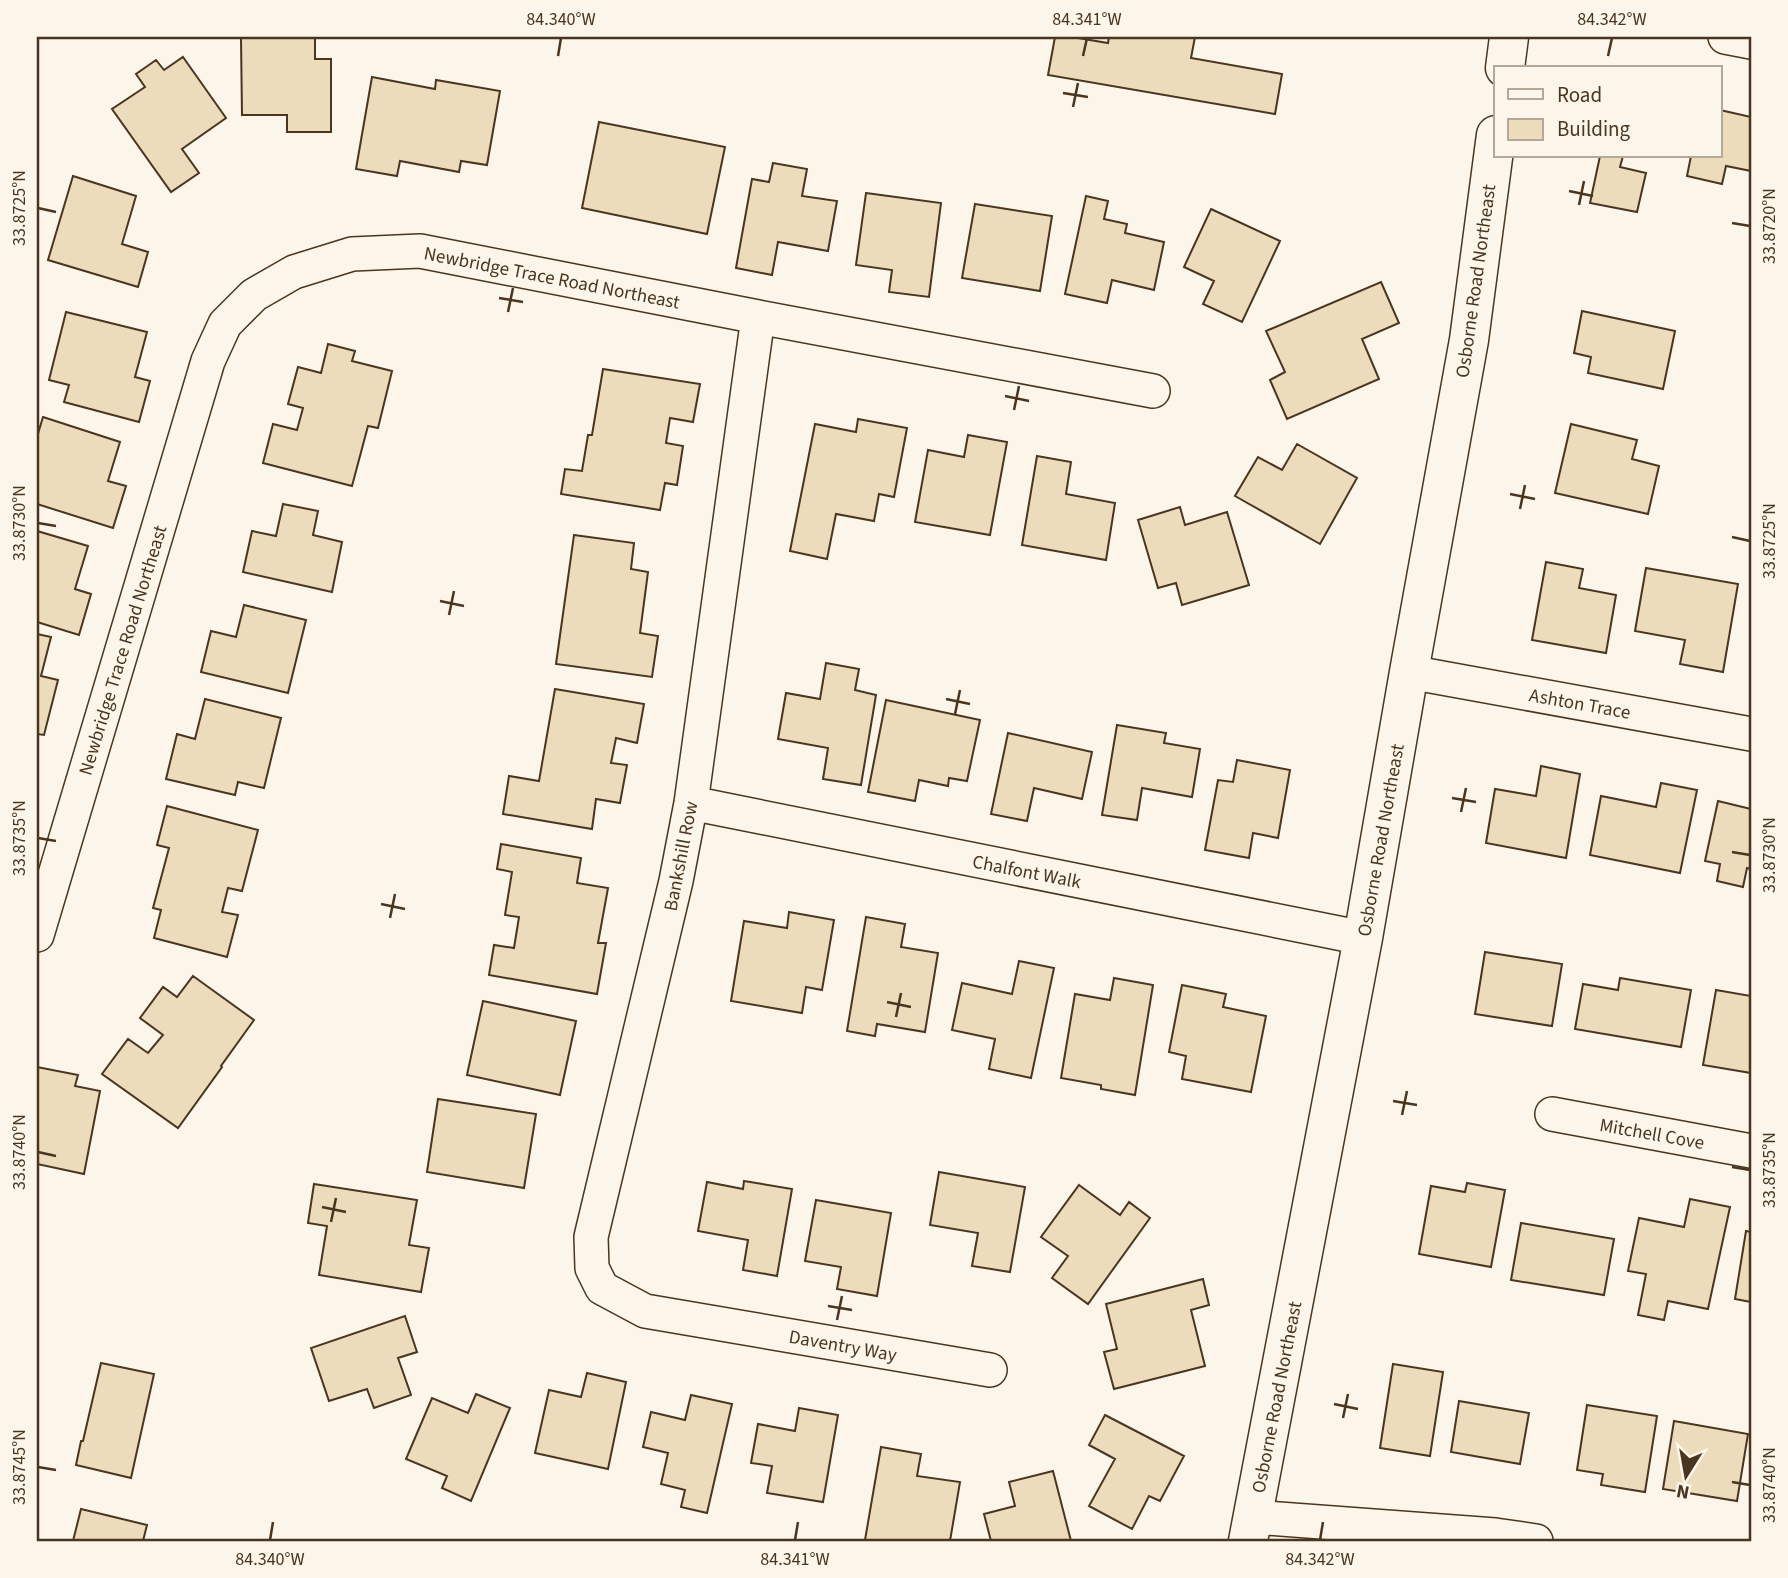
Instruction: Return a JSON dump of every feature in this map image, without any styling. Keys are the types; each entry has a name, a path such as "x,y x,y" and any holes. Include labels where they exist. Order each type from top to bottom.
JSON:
{"street":[{"path":"1504,66 1509,37"},
{"path":"1725,37 1751,42"},
{"name":"Osborne Road Northeast","path":"1250,1529 1363,938 1469,340 1494,150"},
{"name":"Newbridge Trace Road Northeast","path":"37,935 208,361 225,324 254,295 295,272 352,254 420,251 1153,391"},
{"name":"Bankshill Row","path":"695,1320 645,1311 601,1288 592,1268 590,1237 677,881 691,803 758,317"},
{"name":"Ashton Trace","path":"1409,671 1751,734"},
{"name":"Chalfont Walk","path":"691,803 1363,938"},
{"name":"Mitchell Cove","path":"1552,1114 1751,1151"},
{"name":"Daventry Way","path":"695,1320 990,1370"},
{"path":"1250,1529 1536,1541"}],"building":[{"path":"1055,37 1108,43 1109,37 1195,37 1191,58 1282,74 1275,114 1048,75"},
{"path":"241,38 315,38 315,59 331,59 331,132 287,132 287,115 242,115"},
{"path":"183,57 226,118 182,149 199,173 171,192 112,109 145,87 136,74 156,60 164,70"},
{"path":"372,77 435,89 436,80 500,91 487,165 461,161 459,172 400,161 397,176 356,169"},
{"path":"1722,110 1751,117 1751,171 1726,166 1722,184 1687,176 1691,158 1722,158"},
{"path":"599,122 725,147 707,234 582,208"},
{"path":"1600,158 1622,158 1620,167 1646,173 1637,212 1590,203"},
{"path":"773,163 807,169 802,196 837,201 828,251 778,242 772,275 736,268 752,179 769,182"},
{"path":"73,176 136,196 122,244 148,252 138,287 48,260"},
{"path":"866,193 941,203 929,297 889,292 892,270 856,265"},
{"path":"1086,196 1108,201 1104,219 1127,224 1125,233 1164,242 1154,290 1112,280 1107,303 1065,294"},
{"path":"975,204 1052,216 1040,291 962,278"},
{"path":"1211,209 1280,241 1242,322 1203,304 1214,281 1184,267"},
{"path":"1381,282 1399,323 1362,339 1379,379 1287,419 1270,380 1285,372 1266,331"},
{"path":"1582,311 1675,331 1663,389 1588,373 1591,357 1574,353"},
{"path":"66,312 147,332 135,377 150,381 139,422 64,402 69,385 49,380"},
{"path":"328,344 355,351 352,361 392,371 378,428 368,426 352,486 263,463 273,424 297,430 303,408 288,404 298,367 321,373"},
{"path":"603,369 700,384 693,422 670,418 666,443 683,446 677,485 665,483 660,510 561,494 565,469 582,471 588,435 592,435"},
{"path":"43,417 120,442 108,481 126,486 113,528 37,504 37,437"},
{"path":"858,419 907,428 894,497 879,494 874,521 836,514 827,559 790,551 815,424 856,432"},
{"path":"1571,424 1637,440 1632,459 1659,466 1648,514 1555,493"},
{"path":"968,435 1007,442 990,535 915,522 928,450 964,457"},
{"path":"1297,444 1357,478 1320,544 1235,496 1258,457 1282,470"},
{"path":"1037,456 1071,462 1066,494 1115,503 1106,560 1022,545"},
{"path":"283,504 318,511 313,535 342,542 332,592 243,572 252,531 276,536"},
{"path":"1180,507 1185,525 1227,512 1249,585 1182,605 1176,583 1158,588 1138,520"},
{"path":"37,531 88,546 75,589 91,594 79,635 37,622"},
{"path":"574,535 634,543 631,569 648,572 640,633 658,636 652,677 556,664"},
{"path":"1546,562 1583,569 1579,588 1616,595 1606,653 1532,640"},
{"path":"1646,568 1738,584 1723,672 1680,664 1685,640 1635,631"},
{"path":"244,605 306,620 288,693 201,672 211,631 236,637"},
{"path":"37,634 51,637 41,676 58,680 44,735 37,734"},
{"path":"826,663 859,669 855,690 876,695 861,785 823,779 828,748 778,739 786,693 820,699"},
{"path":"555,689 644,704 637,743 616,738 611,763 627,765 620,803 596,799 592,829 503,814 509,776 539,781"},
{"path":"205,699 281,718 264,788 238,782 235,795 166,779 177,734 195,739"},
{"path":"886,700 980,720 967,781 949,778 948,786 919,780 915,801 868,792"},
{"path":"1117,725 1166,733 1164,743 1200,749 1192,797 1142,788 1137,820 1102,815"},
{"path":"1008,733 1092,752 1082,799 1034,788 1027,821 991,814"},
{"path":"1237,760 1290,770 1278,838 1253,833 1249,858 1205,850 1218,780 1233,782"},
{"path":"1541,766 1580,774 1566,858 1486,843 1495,789 1536,796"},
{"path":"1661,783 1697,790 1680,873 1590,855 1601,796 1656,807"},
{"path":"1718,801 1751,809 1751,869 1747,868 1743,887 1717,881 1720,864 1705,861"},
{"path":"167,806 258,830 242,891 228,888 222,912 238,915 227,957 154,938 161,910 153,908 169,848 157,845"},
{"path":"501,844 581,858 577,883 608,888 598,943 606,943 597,994 489,975 494,945 514,948 519,917 505,915 512,872 497,869"},
{"path":"789,912 834,920 822,990 806,987 802,1013 731,1001 744,921 787,928"},
{"path":"866,917 905,924 901,947 938,953 925,1032 877,1024 875,1036 847,1031"},
{"path":"1485,952 1562,964 1552,1026 1475,1014"},
{"path":"1019,961 1054,968 1031,1078 989,1069 995,1039 952,1030 962,983 1012,994"},
{"path":"193,976 254,1020 178,1128 102,1074 128,1039 148,1053 163,1035 140,1018 163,987 177,997"},
{"path":"1114,978 1153,985 1135,1095 1101,1089 1101,1085 1061,1078 1075,994 1110,1000"},
{"path":"1620,978 1691,990 1681,1047 1575,1029 1583,984 1618,990"},
{"path":"1182,985 1226,994 1223,1007 1266,1016 1251,1092 1182,1079 1186,1056 1169,1052"},
{"path":"1716,990 1751,996 1751,1073 1703,1065"},
{"path":"483,1001 576,1021 560,1095 467,1075"},
{"path":"37,1067 78,1075 75,1086 100,1091 84,1174 37,1164"},
{"path":"438,1099 536,1114 524,1188 427,1172"},
{"path":"939,1172 1025,1187 1010,1272 972,1266 978,1233 930,1225"},
{"path":"744,1181 792,1189 777,1276 743,1270 748,1240 698,1231 707,1182 743,1189"},
{"path":"1467,1183 1505,1190 1491,1267 1419,1254 1431,1186 1465,1192"},
{"path":"314,1184 417,1200 409,1245 429,1248 421,1292 319,1275 327,1226 308,1223"},
{"path":"1079,1185 1120,1215 1129,1202 1150,1218 1088,1304 1052,1278 1068,1256 1041,1237"},
{"path":"1690,1199 1730,1207 1708,1309 1668,1301 1664,1320 1638,1315 1646,1274 1628,1271 1639,1218 1684,1227"},
{"path":"816,1200 891,1213 877,1296 837,1289 841,1267 805,1261"},
{"path":"1521,1223 1614,1239 1604,1295 1511,1280"},
{"path":"1746,1231 1751,1232 1751,1302 1735,1299"},
{"path":"1203,1279 1209,1305 1191,1310 1205,1366 1114,1389 1104,1352 1117,1349 1106,1304"},
{"path":"405,1316 417,1352 398,1358 411,1395 374,1408 367,1389 329,1401 311,1348"},
{"path":"101,1363 154,1374 131,1478 76,1465"},
{"path":"1393,1364 1443,1372 1430,1456 1380,1448"},
{"path":"587,1373 626,1382 608,1469 535,1453 549,1390 581,1397"},
{"path":"476,1394 510,1408 471,1501 442,1488 447,1476 406,1459 432,1398 468,1413"},
{"path":"691,1395 732,1404 707,1513 681,1507 685,1490 661,1484 668,1453 643,1447 651,1412 685,1420"},
{"path":"1459,1401 1529,1413 1520,1464 1451,1452"},
{"path":"1587,1405 1657,1416 1645,1492 1601,1485 1603,1474 1577,1470"},
{"path":"799,1408 838,1415 823,1502 767,1493 772,1466 751,1463 758,1424 795,1431"},
{"path":"1105,1415 1184,1456 1160,1501 1149,1496 1132,1529 1089,1506 1115,1459 1089,1445"},
{"path":"1674,1421 1748,1434 1737,1501 1663,1489"},
{"path":"881,1447 921,1454 917,1476 960,1482 950,1541 865,1540"},
{"path":"1053,1471 1071,1541 991,1541 984,1514 1015,1506 1009,1482"},
{"path":"81,1509 147,1525 143,1541 73,1541"}]}
